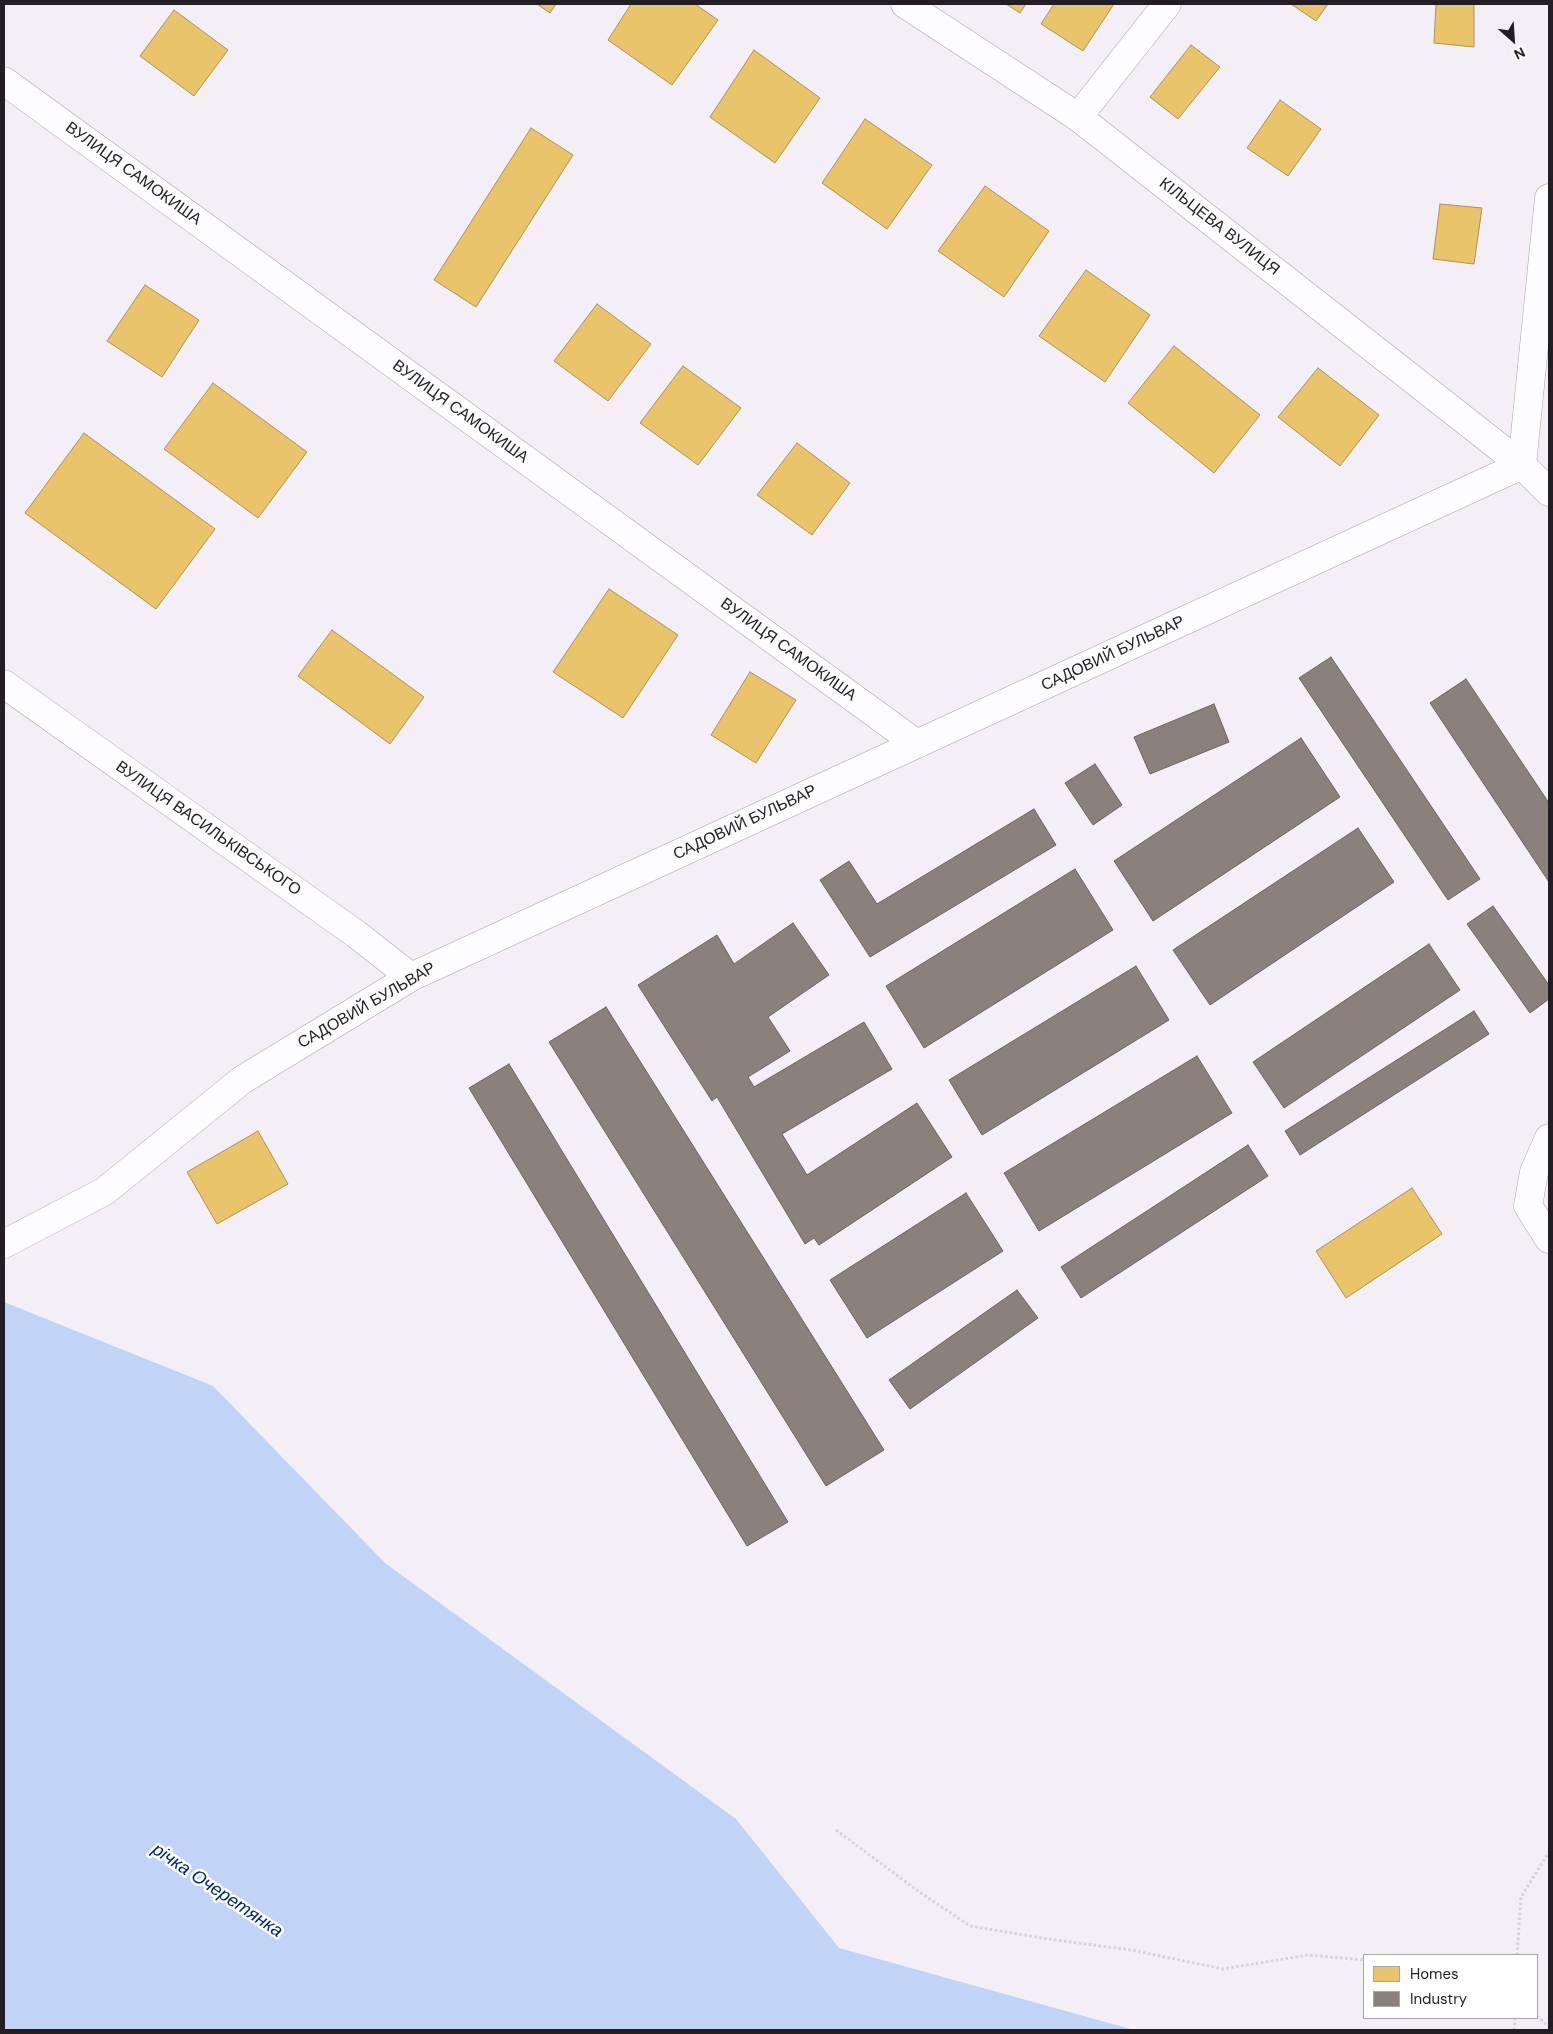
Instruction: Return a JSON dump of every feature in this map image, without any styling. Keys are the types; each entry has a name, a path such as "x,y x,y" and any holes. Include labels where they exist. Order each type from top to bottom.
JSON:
{"street":[{"name":"КІЛЬЦЕВА ВУЛИЦЯ","path":"906,4 1078,117 1522,465 1549,492"},
{"path":"1078,117 1167,4"},
{"name":"ВУЛИЦЯ САМОКИША","path":"4,80 917,744"},
{"path":"1522,465 1549,198"},
{"name":"САДОВИЙ БУЛЬВАР","path":"4,1244 104,1191 242,1080 410,977 1522,465"},
{"name":"ВУЛИЦЯ ВАСИЛЬКІВСЬКОГО","path":"4,684 356,934 410,977"},
{"path":"1549,1138 1534,1172 1528,1206 1549,1239"}],"path":[{"path":"836,1830 918,1891 970,1926 1131,1950 1223,1969 1308,1955 1363,1960"},
{"path":"1517,1954 1521,1897 1549,1852"},
{"path":"1538,2017 1549,2027"}],"water":[{"name":"річка Очеретянка","path":"4,1302 213,1386 385,1563 736,1819 839,1948 1134,2030 4,2030"}],"building: Homes":[{"path":"537,4 556,4 550,13"},
{"path":"631,4 695,4 718,20 672,85 608,40"},
{"path":"1006,4 1026,4 1020,13"},
{"path":"1054,4 1114,4 1083,51 1041,24"},
{"path":"1291,4 1328,4 1316,21"},
{"path":"1436,4 1474,4 1474,47 1434,43"},
{"path":"174,10 228,50 194,96 140,56"},
{"path":"1191,45 1220,67 1178,119 1150,97"},
{"path":"754,50 820,98 775,163 710,117"},
{"path":"1280,100 1321,129 1288,176 1247,148"},
{"path":"865,119 932,165 887,229 822,183"},
{"path":"531,128 573,155 476,307 434,280"},
{"path":"985,186 1049,231 1004,297 938,251"},
{"path":"1440,204 1482,208 1474,264 1433,259"},
{"path":"1086,270 1150,315 1105,382 1039,336"},
{"path":"145,285 199,320 162,377 107,341"},
{"path":"597,304 651,344 608,401 554,361"},
{"path":"1174,346 1260,415 1214,473 1128,403"},
{"path":"683,366 741,408 698,465 640,423"},
{"path":"1318,368 1379,415 1340,466 1278,417"},
{"path":"213,383 307,452 258,518 164,449"},
{"path":"84,433 215,529 156,609 25,513"},
{"path":"797,443 850,483 812,535 757,495"},
{"path":"609,589 678,635 623,718 553,672"},
{"path":"332,630 424,697 390,744 298,676"},
{"path":"750,672 796,700 756,763 711,735"},
{"path":"258,1131 288,1184 217,1224 187,1172"},
{"path":"1412,1188 1442,1234 1346,1298 1316,1251"}],"building: Industry":[{"path":"1331,657 1480,879 1448,900 1299,678"},
{"path":"1466,679 1549,803 1549,882 1430,703"},
{"path":"1214,704 1229,742 1150,774 1134,737"},
{"path":"1301,738 1340,797 1153,921 1114,861"},
{"path":"1095,764 1122,805 1093,825 1065,783"},
{"path":"1034,809 1056,845 870,957 820,880 849,861 877,904"},
{"path":"1358,828 1394,882 1210,1005 1173,950"},
{"path":"1075,869 1113,930 924,1048 886,986"},
{"path":"1493,906 1549,985 1549,999 1530,1013 1467,924"},
{"path":"793,923 829,975 768,1017 790,1051 748,1077 754,1087 864,1022 892,1069 782,1134 807,1175 917,1103 952,1157 819,1245 814,1238 805,1244 717,1097 712,1101 638,985 717,935 734,964"},
{"path":"1429,944 1460,990 1284,1108 1253,1062"},
{"path":"1136,966 1169,1020 982,1135 949,1080"},
{"path":"606,1007 884,1450 826,1486 549,1042"},
{"path":"1474,1011 1489,1034 1300,1155 1285,1131"},
{"path":"1197,1056 1232,1113 1039,1231 1004,1173"},
{"path":"509,1064 788,1522 747,1546 469,1088"},
{"path":"1248,1145 1268,1176 1081,1298 1061,1267"},
{"path":"966,1193 1003,1251 867,1338 830,1280"},
{"path":"1017,1290 1038,1318 910,1409 889,1380"}]}
